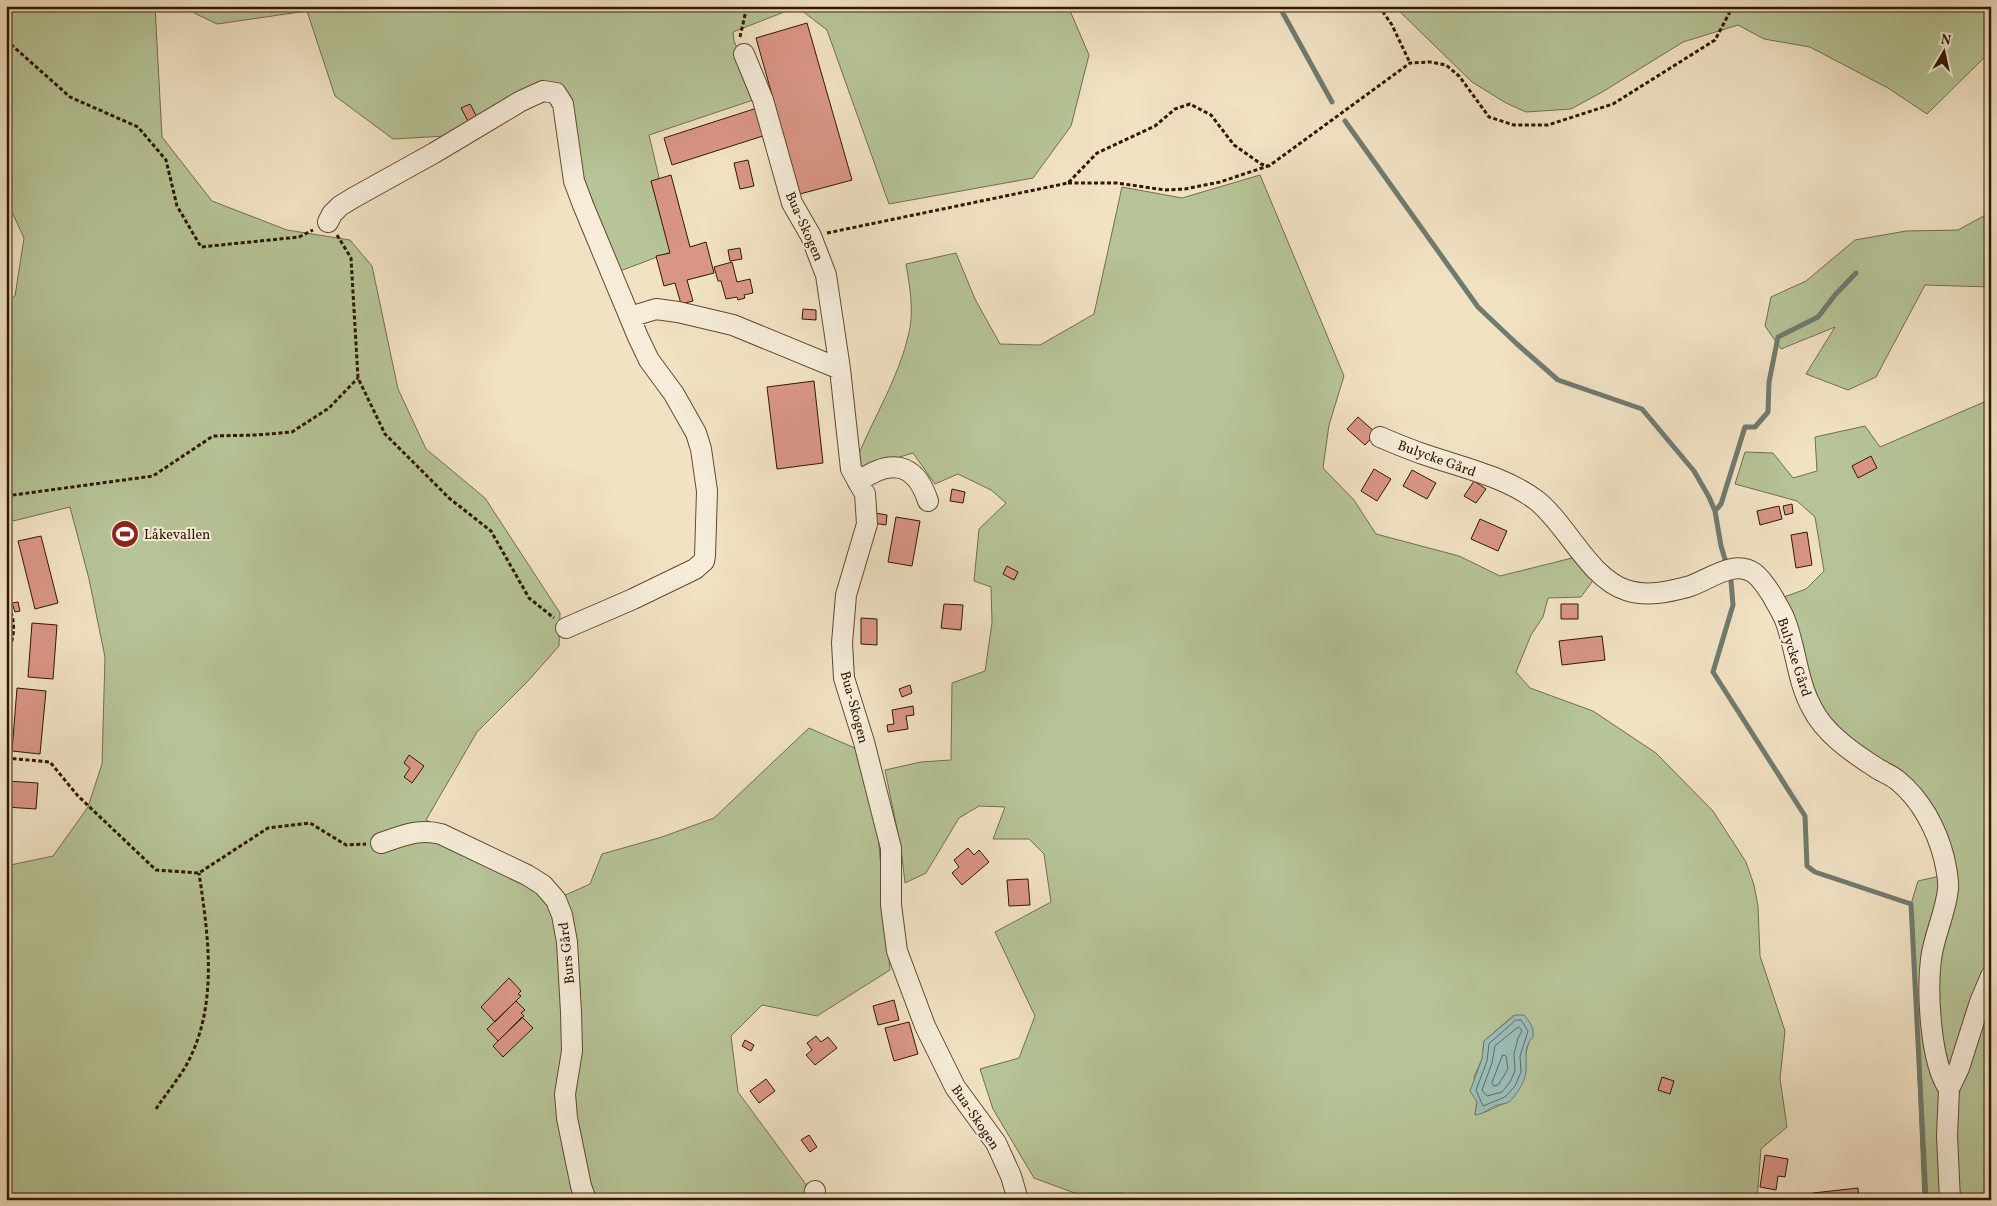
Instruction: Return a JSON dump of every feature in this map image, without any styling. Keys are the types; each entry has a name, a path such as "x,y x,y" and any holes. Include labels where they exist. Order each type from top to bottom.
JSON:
{"street":[{"name":"Bua-Skogen","path":"744,54 763,100 792,203 811,236 826,275 840,369 851,470 865,494 867,524 846,595 842,643 844,678 864,742 891,848 891,905 897,951 925,1026 955,1088 996,1142 1011,1176 1018,1200"},
{"path":"328,222 336,210 353,198 434,153 521,100 543,91 556,93 564,104 578,194 649,360 674,394 696,433 705,469 707,491 704,561 695,569 633,600 566,628"},
{"path":"630,317 656,309 678,312 733,325 840,369"},
{"name":"Bulycke Gård","path":"1380,437 1471,470 1524,493 1544,508 1572,543 1608,580 1623,589 1647,594 1665,592 1689,587 1722,572 1740,568 1754,572 1767,586 1785,619 1801,679 1812,709 1844,745 1875,767 1898,780 1928,817 1939,840 1945,862 1948,888 1931,958 1929,988 1934,1045 1945,1082 1949,1089"},
{"path":"858,482 884,468 893,467 907,470 923,486 928,501"},
{"name":"Burs Gård","path":"381,842 428,831 442,834 526,875 543,885 556,900 562,915 566,942 571,1012 572,1051 565,1094 567,1118 586,1200"},
{"name":"Bulycke Gård","path":"1950,1200 1947,1136 1949,1089 1959,1068 1980,1002 1991,976"}],"path":[{"path":"744,54 740,42 740,31 747,6"},
{"path":"1379,6 1392,25 1410,63"},
{"path":"811,236 1068,183 1118,183 1164,190 1185,189 1220,182 1268,166 1410,63 1430,62 1446,65 1459,76 1490,118 1514,125 1548,125 1613,104 1715,40 1733,6"},
{"path":"6,40 70,97 138,127 166,160 177,206 201,247 298,237 328,222 351,258 358,378 386,434 449,498 491,531 529,598 566,628"},
{"path":"1068,183 1097,153 1154,126 1175,109 1190,104 1212,114 1234,146 1261,164 1268,166"},
{"path":"6,496 153,476 213,436 257,436 292,432 329,408 358,378"},
{"path":"6,600 12,616 14,629 14,638 6,658"},
{"path":"6,758 50,762 78,796 156,870 200,872 268,828 310,823 346,845 381,842"},
{"path":"156,1108 190,1058 206,1012 208,939 200,872"}],"green space":[{"path":"6,6 155,6 162,137 212,201 287,230 350,240 372,266 398,389 426,449 485,498 560,613 559,646 528,681 477,732 426,820 548,883 561,897 590,884 602,854 662,837 714,818 809,728 857,749 876,812 890,970 817,1016 762,1005 731,1036 738,1092 810,1190 804,1200 6,1200 6,866 53,856 88,807 102,764 105,657 89,579 70,507 13,521 6,501 6,302 15,296 24,238 6,199"},
{"path":"185,6 1068,6 1089,55 1071,126 1033,178 889,204 827,30 797,7 733,32 734,41 759,98 649,135 676,250 620,271 550,86 445,136 393,139 335,96 307,11 217,24 190,11"},
{"path":"1394,6 1991,6 1991,51 1927,114 1888,88 1810,47 1764,39 1738,25 1683,42 1571,109 1526,112 1506,103 1472,82"},
{"path":"1260,175 1344,376 1329,425 1323,468 1354,500 1376,534 1459,556 1500,576 1576,557 1594,579 1581,597 1548,598 1543,617 1531,635 1516,672 1530,688 1593,711 1656,753 1713,811 1746,862 1754,885 1758,906 1760,956 1785,1031 1780,1079 1787,1127 1761,1149 1757,1200 1129,1200 1122,1193 1077,1194 1034,1178 993,1109 980,1069 1019,1058 1035,1016 995,932 1051,902 1044,854 1029,839 993,839 1005,807 979,806 959,818 926,873 905,883 901,848 885,770 921,762 951,760 952,683 985,671 992,623 991,587 974,581 979,529 1006,503 991,490 958,474 935,484 913,453 883,462 863,471 857,458 893,381 905,349 909,333 911,308 906,264 956,253 975,299 1000,344 1040,345 1094,314 1122,187 1182,198","holes":["1514,1015 1529,1041 1525,1057 1526,1063 1508,1102 1483,1113 1475,1114 1477,1102 1474,1077 1482,1059 1484,1041"]},
{"path":"1991,212 1991,287 1925,285 1876,377 1848,390 1806,374 1835,327 1781,349 1765,326 1771,297 1806,281 1855,240 1906,231 1958,230"},
{"path":"1991,399 1991,1200 1923,1200 1911,904 1918,881 1940,876 1935,815 1855,747 1823,714 1810,688 1784,597 1806,589 1824,571 1815,517 1797,501 1735,484 1745,452 1773,453 1793,478 1817,471 1815,437 1865,426 1880,447"}],"water":[{"path":"1515,1015 1524,1015 1530,1022 1533,1030 1533,1037 1526,1053 1524,1079 1509,1102 1475,1115 1477,1102 1470,1091 1482,1059 1484,1041"}],"building":[{"path":"807,23 852,180 800,194 756,38"},
{"path":"470,104 479,121 470,125 461,108"},
{"path":"757,108 766,135 672,165 664,138"},
{"path":"748,160 754,186 740,189 734,163"},
{"path":"671,175 690,247 706,242 714,273 687,280 693,301 681,304 675,283 664,286 656,256 670,253 651,181"},
{"path":"740,248 742,259 730,261 728,250"},
{"path":"732,262 737,282 750,279 753,293 744,295 745,298 738,300 737,297 726,299 721,281 718,281 714,267"},
{"path":"803,309 816,310 816,320 802,319"},
{"path":"814,381 823,463 777,469 767,387"},
{"path":"1358,417 1376,433 1365,445 1347,429"},
{"path":"1871,456 1877,468 1858,478 1852,466"},
{"path":"1374,469 1391,479 1377,501 1361,491"},
{"path":"1412,470 1436,483 1427,499 1403,486"},
{"path":"1474,481 1486,489 1476,503 1464,496"},
{"path":"952,489 965,492 963,503 950,501"},
{"path":"1792,504 1793,513 1785,515 1783,506"},
{"path":"1779,506 1782,519 1760,525 1757,511"},
{"path":"875,513 887,515 886,525 873,523"},
{"path":"896,517 920,521 912,566 888,562"},
{"path":"1480,519 1507,531 1498,551 1471,539"},
{"path":"1807,532 1812,565 1796,568 1791,535"},
{"path":"41,536 58,603 35,609 18,541"},
{"path":"1007,566 1018,572 1014,580 1003,574"},
{"path":"18,602 20,611 15,612 12,603"},
{"path":"944,604 963,605 961,630 941,628"},
{"path":"1561,604 1578,604 1578,619 1561,619"},
{"path":"861,618 877,619 877,645 861,644"},
{"path":"32,623 57,625 53,679 28,677"},
{"path":"1602,636 1605,660 1562,665 1559,641"},
{"path":"910,685 912,693 902,697 899,689"},
{"path":"17,688 46,691 40,754 12,751"},
{"path":"913,706 914,715 906,716 908,729 888,732 887,725 894,724 892,710"},
{"path":"409,755 424,766 412,783 404,777 410,768 404,763"},
{"path":"6,781 38,783 36,809 6,807"},
{"path":"968,848 974,855 979,850 989,862 962,885 952,873 959,867 954,860"},
{"path":"1028,879 1030,905 1009,906 1007,880"},
{"path":"509,978 521,991 518,994 521,996 495,1022 481,1007"},
{"path":"894,1000 899,1020 878,1025 873,1006"},
{"path":"516,1001 525,1010 521,1013 524,1016 498,1041 487,1029"},
{"path":"522,1017 533,1028 503,1057 493,1046"},
{"path":"909,1022 918,1054 894,1061 885,1028"},
{"path":"816,1036 821,1042 828,1037 837,1048 815,1065 806,1055 812,1050 807,1043"},
{"path":"745,1040 754,1045 751,1051 742,1046"},
{"path":"1662,1077 1674,1081 1670,1094 1658,1090"},
{"path":"766,1079 775,1091 759,1103 750,1091"},
{"path":"809,1135 817,1147 810,1152 801,1140"},
{"path":"1765,1155 1788,1159 1785,1177 1778,1176 1776,1190 1760,1187"},
{"path":"1858,1188 1859,1200 1814,1200 1813,1193"}],"waterway":[{"path":"1279,6 1332,102"},
{"path":"1345,121 1478,307 1558,380 1642,409 1694,471 1715,511"},
{"path":"1727,566 1721,546 1715,511 1721,504 1745,427 1755,427 1768,412 1769,382 1778,337 1818,317 1835,295 1856,273"},
{"path":"1731,581 1733,605 1713,672 1805,816 1807,866 1815,872 1911,904 1926,1200"}],"place":[{"name":"Låkevallen","path":"125,534"}]}
